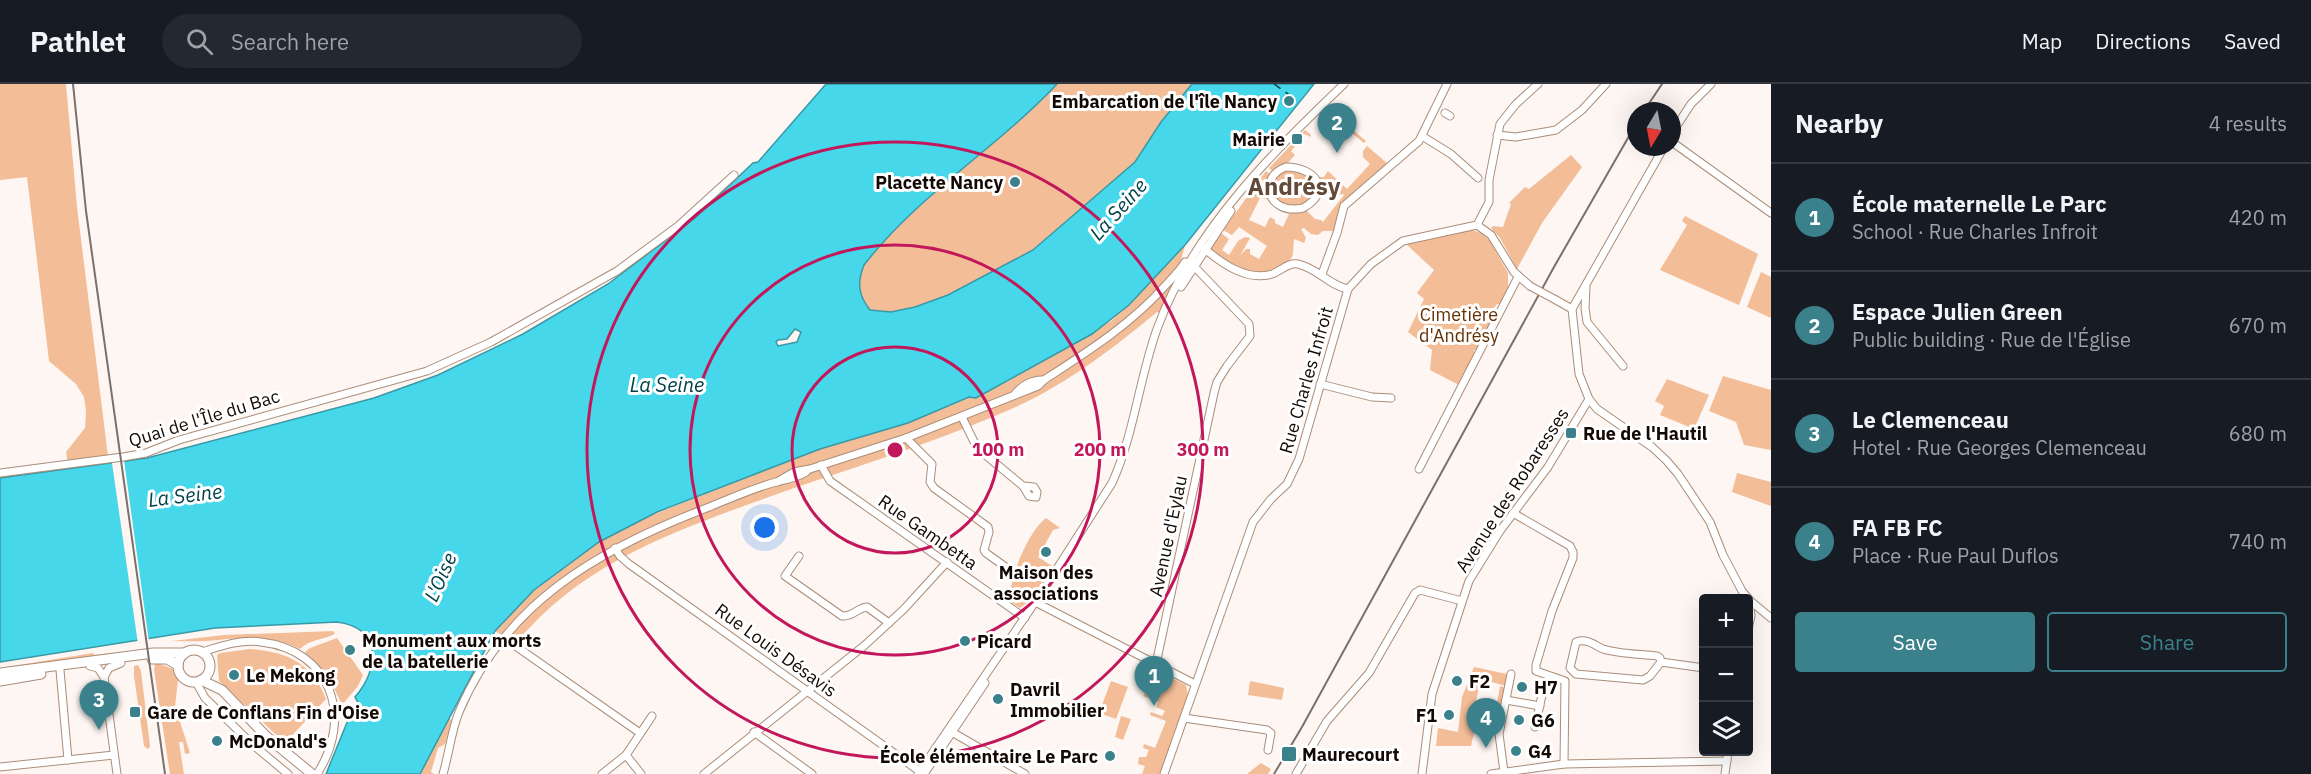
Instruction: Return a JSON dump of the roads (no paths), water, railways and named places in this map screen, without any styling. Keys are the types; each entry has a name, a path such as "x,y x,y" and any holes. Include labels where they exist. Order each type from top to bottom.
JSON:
{"main road":[{"path":"3,673 153,653 185,653 192,650 202,652 209,660 209,670 222,690 266,736 308,771"},
{"path":"178,665 185,653"},
{"path":"0,681 60,670 161,658 172,660 178,665 182,677 222,690"},
{"path":"199,681 209,670"}],"street":[{"path":"443,774 459,711 477,678 504,638 543,596 585,565 615,548 696,512 801,475 821,465 906,438 1015,394 1031,390 1117,330 1178,276 1203,248 1281,145 1344,84"},
{"path":"1322,274 1344,206 1408,151 1443,112 1447,84"},
{"path":"1483,182 1500,124 1510,110 1539,84"},
{"path":"1497,135 1512,138 1556,130 1582,110 1606,84"},
{"path":"1681,119 1691,104 1711,84"},
{"path":"1422,136 1451,154 1483,182 1490,202 1477,225"},
{"path":"1681,148 1771,213"},
{"path":"1659,156 1572,309 1580,374 1588,399 1598,410 1652,447 1672,467 1710,522 1723,555 1744,594"},
{"path":"1286,167 1304,170 1317,178 1317,194 1313,201 1303,208 1294,210 1280,207 1270,195 1270,185 1274,176 1286,167"},
{"name":"Quai de l'Île du Bac","path":"0,473 123,458 146,453 179,440 427,371 491,342 617,271 678,225 734,175"},
{"path":"1203,248 1235,269 1247,274 1268,275 1294,264 1322,274 1340,287 1348,289 1371,264 1403,241 1477,225 1491,235 1518,278 1572,309"},
{"path":"1163,315 1188,265"},
{"name":"Avenue d'Eylau","path":"1156,664 1217,382 1250,336 1251,330 1249,324 1188,265"},
{"path":"921,773 1112,483 1119,467 1144,369 1178,276"},
{"path":"1419,469 1518,278"},
{"path":"1586,284 1587,322 1623,366"},
{"name":"Rue Charles Infroit","path":"1164,774 1252,522 1271,498 1287,484 1299,459 1348,289"},
{"path":"1320,384 1372,397 1391,398"},
{"name":"Avenue des Robaresses","path":"1422,774 1432,694 1462,601 1475,569 1548,467 1588,399"},
{"path":"962,417 977,448 1023,486"},
{"path":"906,438 932,464 930,482 934,488 986,525 989,532 984,550 1014,573"},
{"name":"Rue Gambetta","path":"821,465 830,481 1024,618"},
{"path":"1513,513 1570,546 1573,558 1552,611 1536,664 1536,671 1541,674 1565,681 1564,764"},
{"name":"Rue Louis Désavis","path":"615,548 625,561 921,773"},
{"path":"799,556 785,576 842,616 850,616 861,608 867,607 889,623"},
{"path":"704,774 865,645 889,623 946,562"},
{"path":"1296,774 1328,721 1369,673 1415,593 1420,590 1462,601"},
{"path":"1035,602 1195,684"},
{"path":"1753,604 1771,618"},
{"path":"1753,613 1757,608"},
{"path":"504,638 640,733"},
{"path":"1580,640 1592,642 1604,649 1657,656 1661,662 1650,676 1643,680 1576,674 1570,668 1576,642 1580,640"},
{"path":"202,652 230,644 259,642 286,648 311,663 321,674 329,689 336,723 333,740 317,774"},
{"path":"1661,662 1699,667"},
{"path":"104,677 109,668 122,663"},
{"path":"90,666 98,669 104,677 117,774"},
{"path":"60,670 68,760"},
{"path":"1511,674 1499,735 1498,773 1564,764 1727,761"},
{"path":"199,681 205,698 252,744 288,774"},
{"path":"1535,727 1544,686"},
{"path":"1506,700 1540,706"},
{"path":"602,774 626,755 652,716"},
{"path":"1184,718 1267,730 1271,733 1268,750"},
{"path":"950,731 1024,774"},
{"path":"754,732 812,774"},
{"path":"0,767 114,755"},
{"path":"626,755 641,774"},
{"path":"1725,774 1728,756"}],"water":[{"name":"La Seine","path":"826,84 1057,84 1009,130 909,216 864,265 860,277 863,299 870,310 891,312 915,307 948,295 1033,250 1135,162 1161,122 1192,84 1314,84 1185,245 1129,305 1092,334 976,398 969,397 908,423 820,449 657,512 599,542 534,590 495,631 420,774 326,774 348,720 358,703 355,697 369,674 372,662 369,641 362,632 352,626 337,622 215,628 0,662 0,478 147,458 374,398 438,375 523,334 608,284 695,218 753,163 758,162","holes":["795,329 801,332 797,342 778,346 776,342 787,339"]}],"railway":[{"path":"73,84 86,211 165,774"},
{"path":"1650,102 1662,84"},
{"path":"1274,774 1554,267 1627,140"}],"place":[{"name":"Embarcation de l'île Nancy","path":"1289,101"},
{"name":"Mairie","path":"1297,139"},
{"name":"Espace Julien Green","path":"1337,153"},
{"name":"Placette Nancy","path":"1015,182"},
{"name":"Rue de l'Hautil","path":"1571,433"},
{"name":"Maison des associations","path":"1046,552"},
{"name":"Picard","path":"965,641"},
{"name":"Monument aux morts de la batellerie","path":"350,650"},
{"name":"Le Mekong","path":"234,675"},
{"name":"F2","path":"1457,681"},
{"name":"H7","path":"1522,687"},
{"name":"Davril Immobilier","path":"998,699"},
{"name":"École maternelle Le Parc","path":"1154,706"},
{"name":"Gare de Conflans Fin d'Oise","path":"135,712"},
{"name":"F1","path":"1449,715"},
{"name":"G6","path":"1519,720"},
{"name":"Le Clemenceau","path":"99,730"},
{"name":"McDonald's","path":"217,741"},
{"name":"FA FB FC","path":"1486,748"},
{"name":"G4","path":"1516,751"},
{"name":"Maurecourt","path":"1289,754"},
{"name":"École élémentaire Le Parc","path":"1110,756"}],"district":[{"name":"Andrésy","path":"1294,186"}],"park label":[{"name":"Cimetière d'Andrésy","path":"1459,324"}],"water label":[{"name":"L'Oise","path":"440,577"}]}
